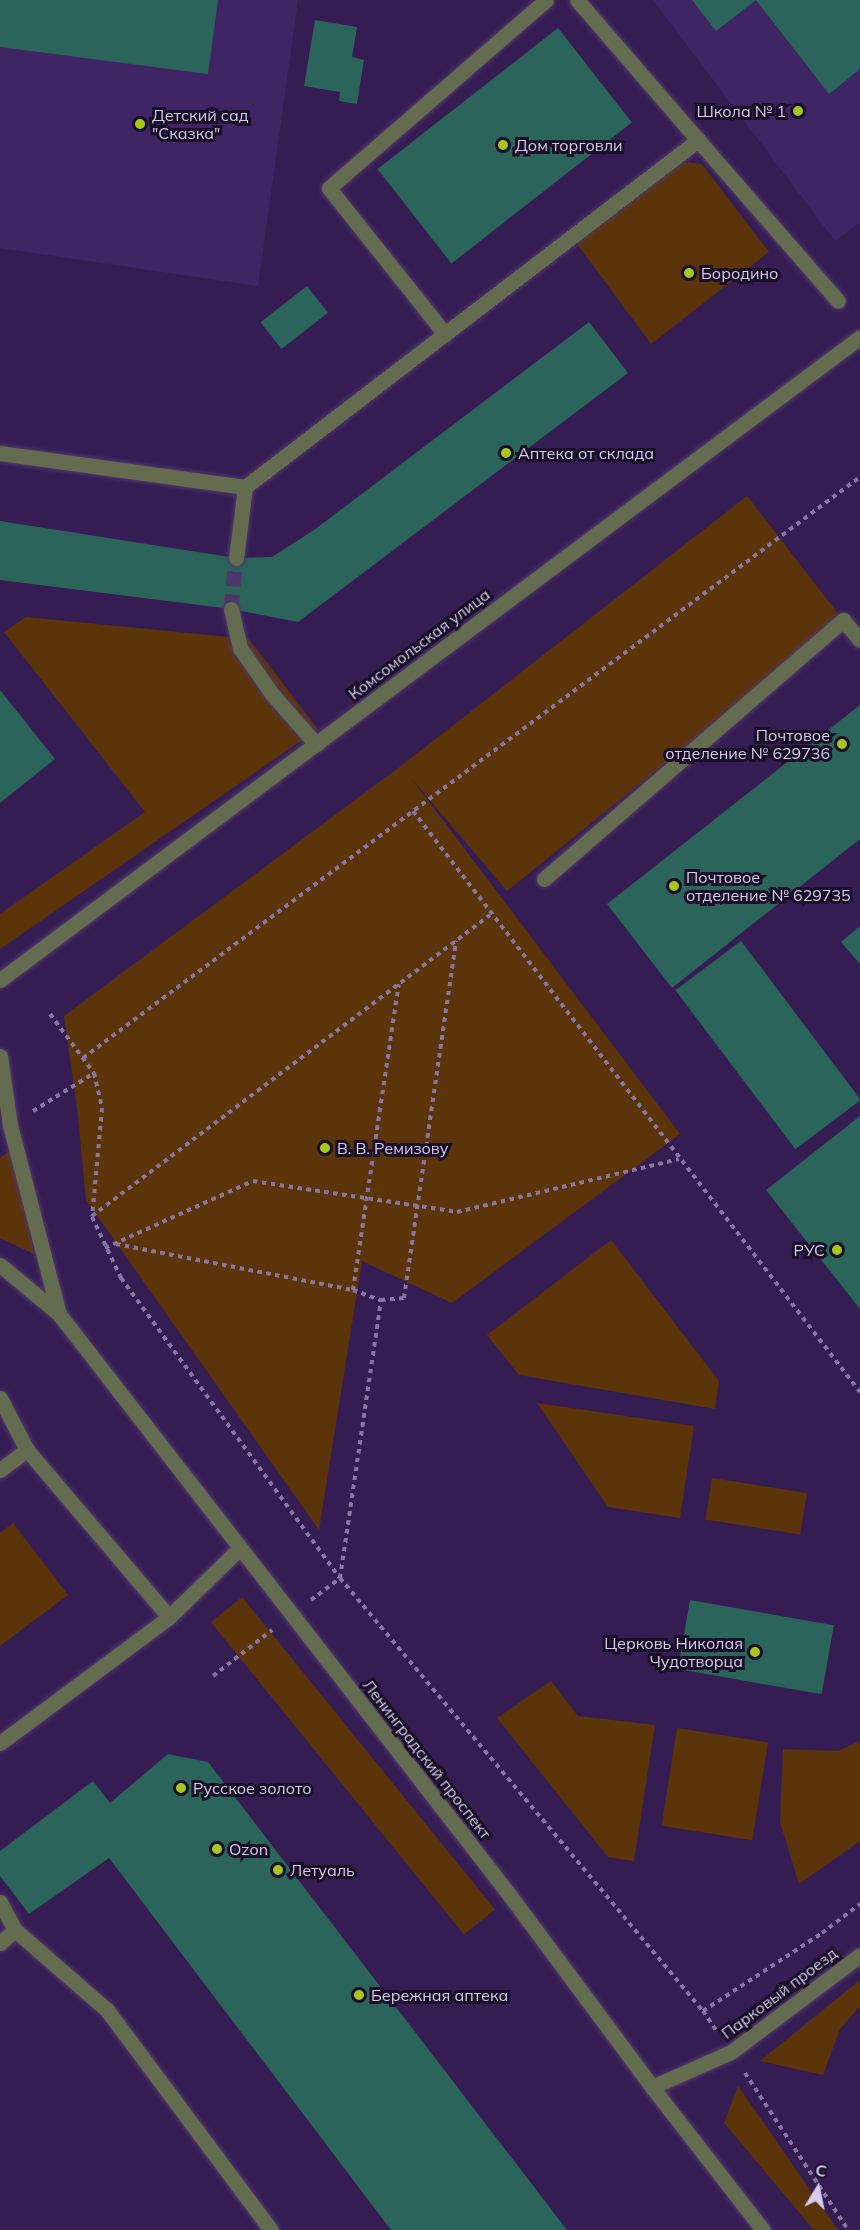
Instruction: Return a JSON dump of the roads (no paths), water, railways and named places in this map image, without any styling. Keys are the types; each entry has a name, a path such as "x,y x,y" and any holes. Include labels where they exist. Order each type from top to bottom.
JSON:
{"street":[{"path":"445,334 329,188 546,0"},
{"path":"577,0 838,301"},
{"path":"0,453 245,487 698,140"},
{"name":"Комсомольская улица","path":"0,980 860,337"},
{"path":"236,558 245,487"},
{"path":"231,609 240,648 272,694 316,744"},
{"path":"544,879 843,620 860,640"},
{"path":"0,1056 10,1125 59,1314"},
{"path":"0,1265 59,1314"},
{"name":"Ленинградский проспект","path":"59,1314 508,1893 652,2087 763,2230"},
{"path":"0,1398 27,1450 169,1617"},
{"path":"0,1470 27,1450"},
{"path":"0,1743 169,1617 239,1549"},
{"path":"0,1902 15,1930 107,2010 271,2230"},
{"path":"0,1943 15,1930"},
{"name":"Парковый проезд","path":"652,2087 731,2052 860,1955"}],"tunnel":[{"path":"231,609 236,558"}],"place":[{"name":"Школа № 1","path":"798,111"},
{"name":"Детский сад \"Сказка\"","path":"140,124"},
{"name":"Дом торговли","path":"503,145"},
{"name":"Бородино","path":"689,273"},
{"name":"Аптека от склада","path":"506,453"},
{"name":"Почтовое отделение № 629736","path":"842,744"},
{"name":"Почтовое отделение № 629735","path":"674,886"},
{"name":"В. В. Ремизову","path":"325,1148"},
{"name":"РУС","path":"837,1250"},
{"name":"Церковь Николая Чудотворца","path":"755,1652"},
{"name":"Русское золото","path":"181,1788"},
{"name":"Ozon","path":"217,1849"},
{"name":"Летуаль","path":"278,1870"},
{"name":"Бережная аптека","path":"359,1995"}]}
